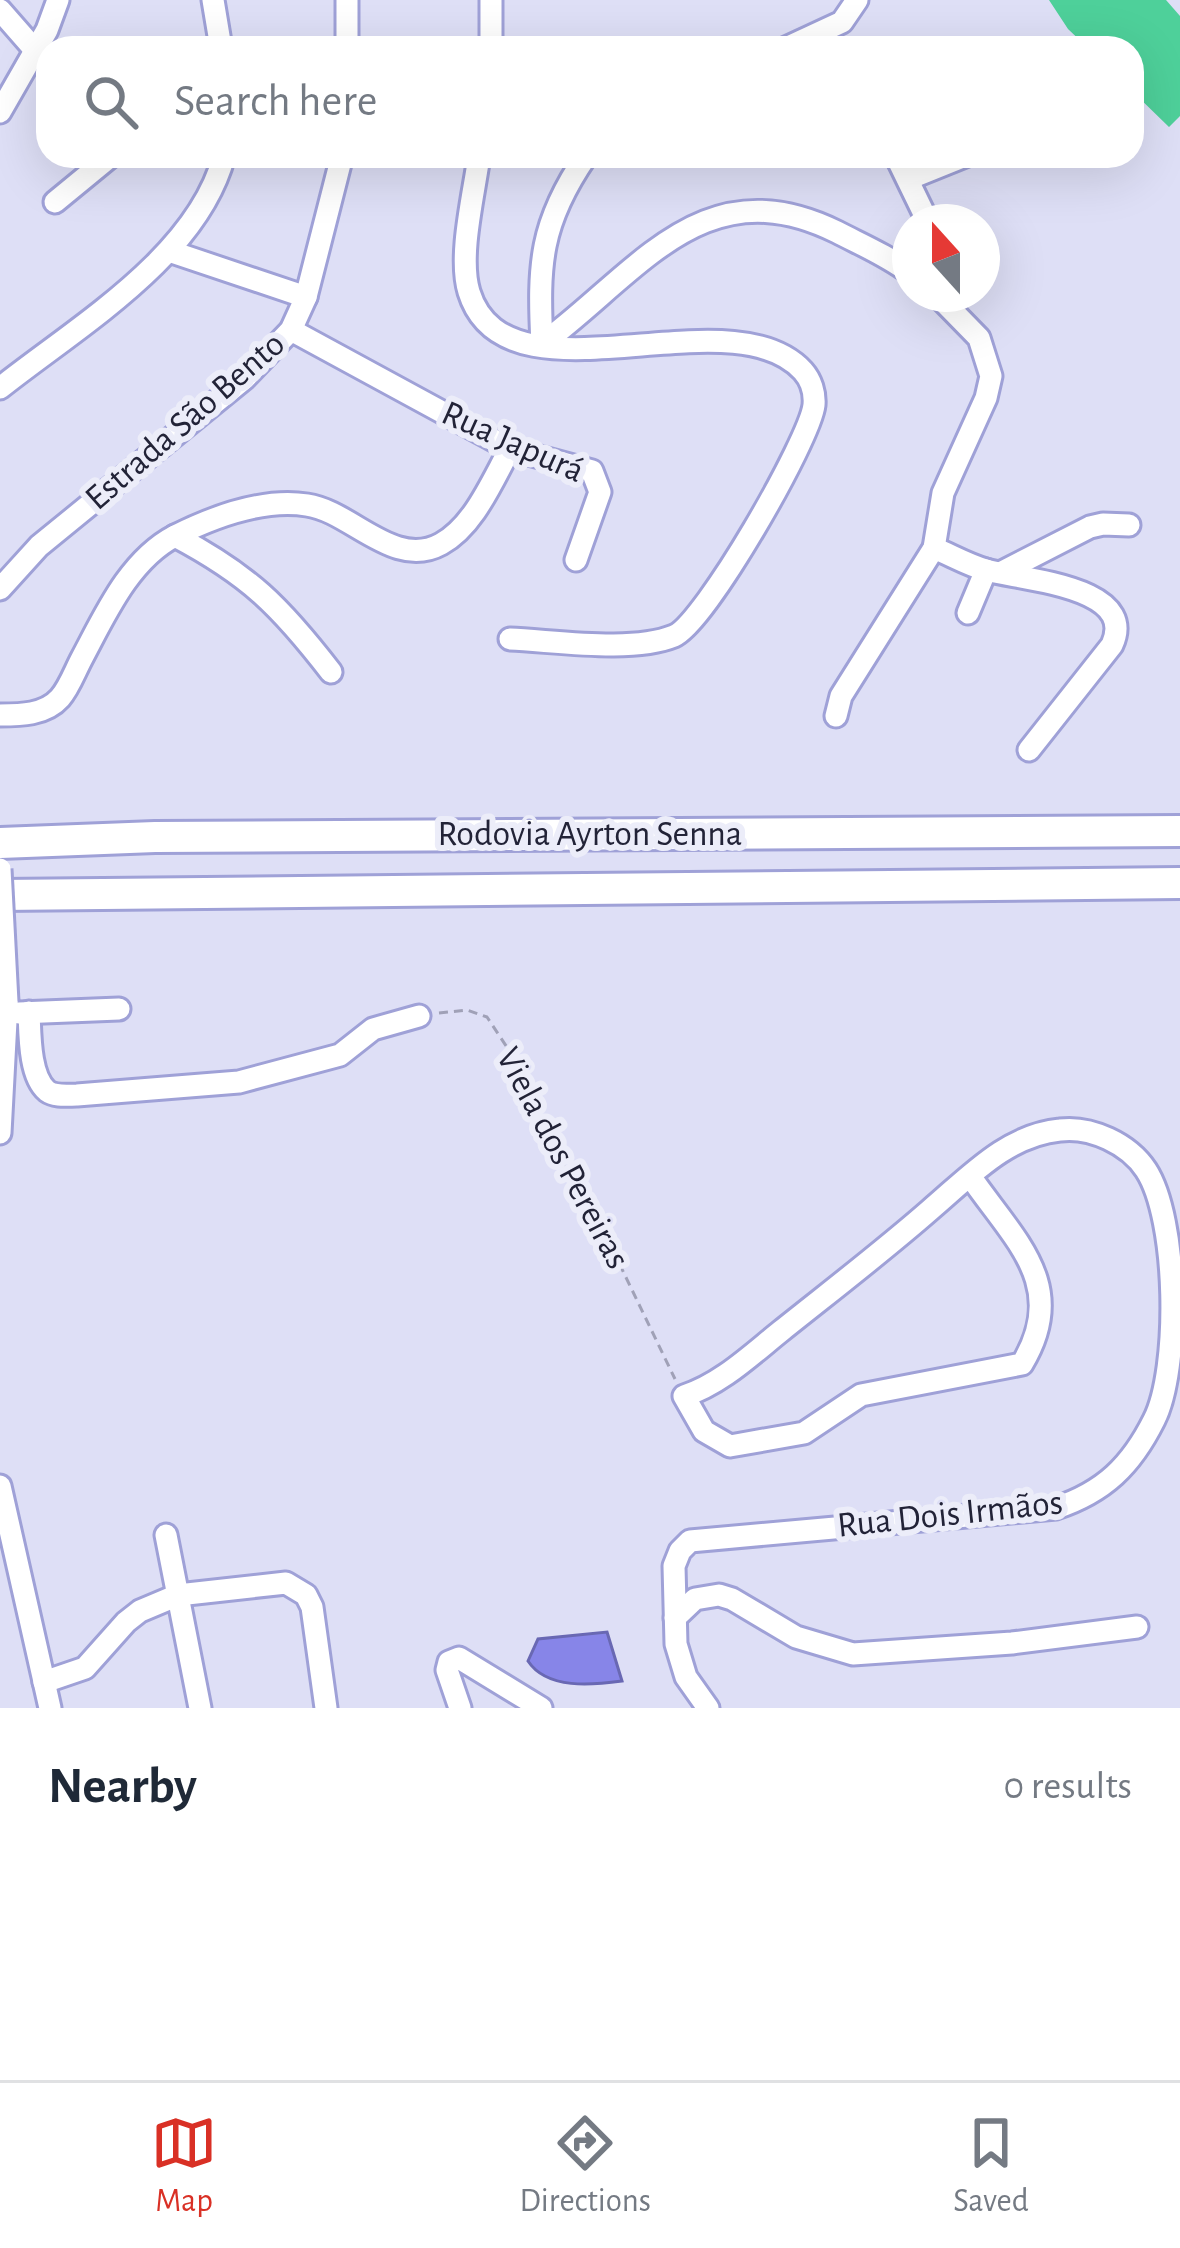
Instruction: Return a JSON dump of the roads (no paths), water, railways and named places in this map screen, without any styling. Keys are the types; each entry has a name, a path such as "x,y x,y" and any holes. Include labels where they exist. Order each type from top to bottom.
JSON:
{"highway":[{"name":"Rodovia Ayrton Senna","path":"0,843 155,837 1180,831"},
{"name":"Rodovia Ayrton Senna","path":"0,895 1180,883"}],"street":[{"path":"41,36 58,0"},
{"path":"212,0 219,36"},
{"path":"346,36 347,0"},
{"path":"491,0 491,36"},
{"path":"812,36 842,22 857,0"},
{"path":"0,10 35,50 0,112"},
{"path":"56,202 97,168"},
{"path":"0,388 170,251 198,215 219,168"},
{"name":"Estrada São Bento","path":"0,589 39,546 245,378 291,330 306,297 339,168"},
{"path":"477,168 465,262 468,289 476,307 502,334 518,342 594,349 699,342 768,351 790,360 806,374 814,404 810,421 749,536 687,628 675,635 633,642 510,638"},
{"path":"542,344 539,290 548,224 578,168"},
{"path":"902,168 920,204"},
{"path":"908,179 935,168"},
{"path":"542,344 653,249 712,220 746,211 775,209 808,218 892,263"},
{"path":"170,251 306,297"},
{"path":"836,716 841,696 934,548 944,493 986,398 991,376 979,338 954,312"},
{"name":"Rua Japurá","path":"291,330 510,449 580,466 598,479 596,508 576,560"},
{"path":"0,715 32,713 60,698 126,582 147,557 175,536 251,508 308,505 338,515 382,541 423,551 453,536 470,518 510,449"},
{"path":"968,613 994,571 1090,527 1129,525"},
{"path":"175,536 253,583 281,609 331,672"},
{"path":"934,548 994,571 1083,594 1108,607 1118,626 1112,645 1029,750"},
{"path":"0,868 14,1010 2,1066 0,1133"},
{"path":"14,1010 119,1009"},
{"path":"14,1010 42,1083 55,1095 239,1082 340,1055 373,1029 419,1016"},
{"name":"Rua Dois Irmãos","path":"675,1618 674,1566 690,1541 1055,1508 1088,1498 1110,1482 1136,1449 1163,1396 1170,1328 1171,1260 1166,1226 1150,1175 1122,1146 1099,1135 1066,1129 1016,1142 970,1176 720,1379 684,1396 704,1431 730,1446 805,1433 861,1396 1022,1364 1039,1336 1040,1277 970,1176"},
{"path":"0,1486 50,1708"},
{"path":"166,1535 200,1708"},
{"path":"44,1682 85,1668 140,1611 178,1595 267,1583 297,1587 312,1607 326,1708"},
{"path":"708,1708 679,1660 675,1618 695,1599 719,1595 732,1599 796,1637 853,1654 1012,1643 1137,1627"},
{"path":"460,1708 447,1665 454,1659 465,1660 542,1708"}]}
